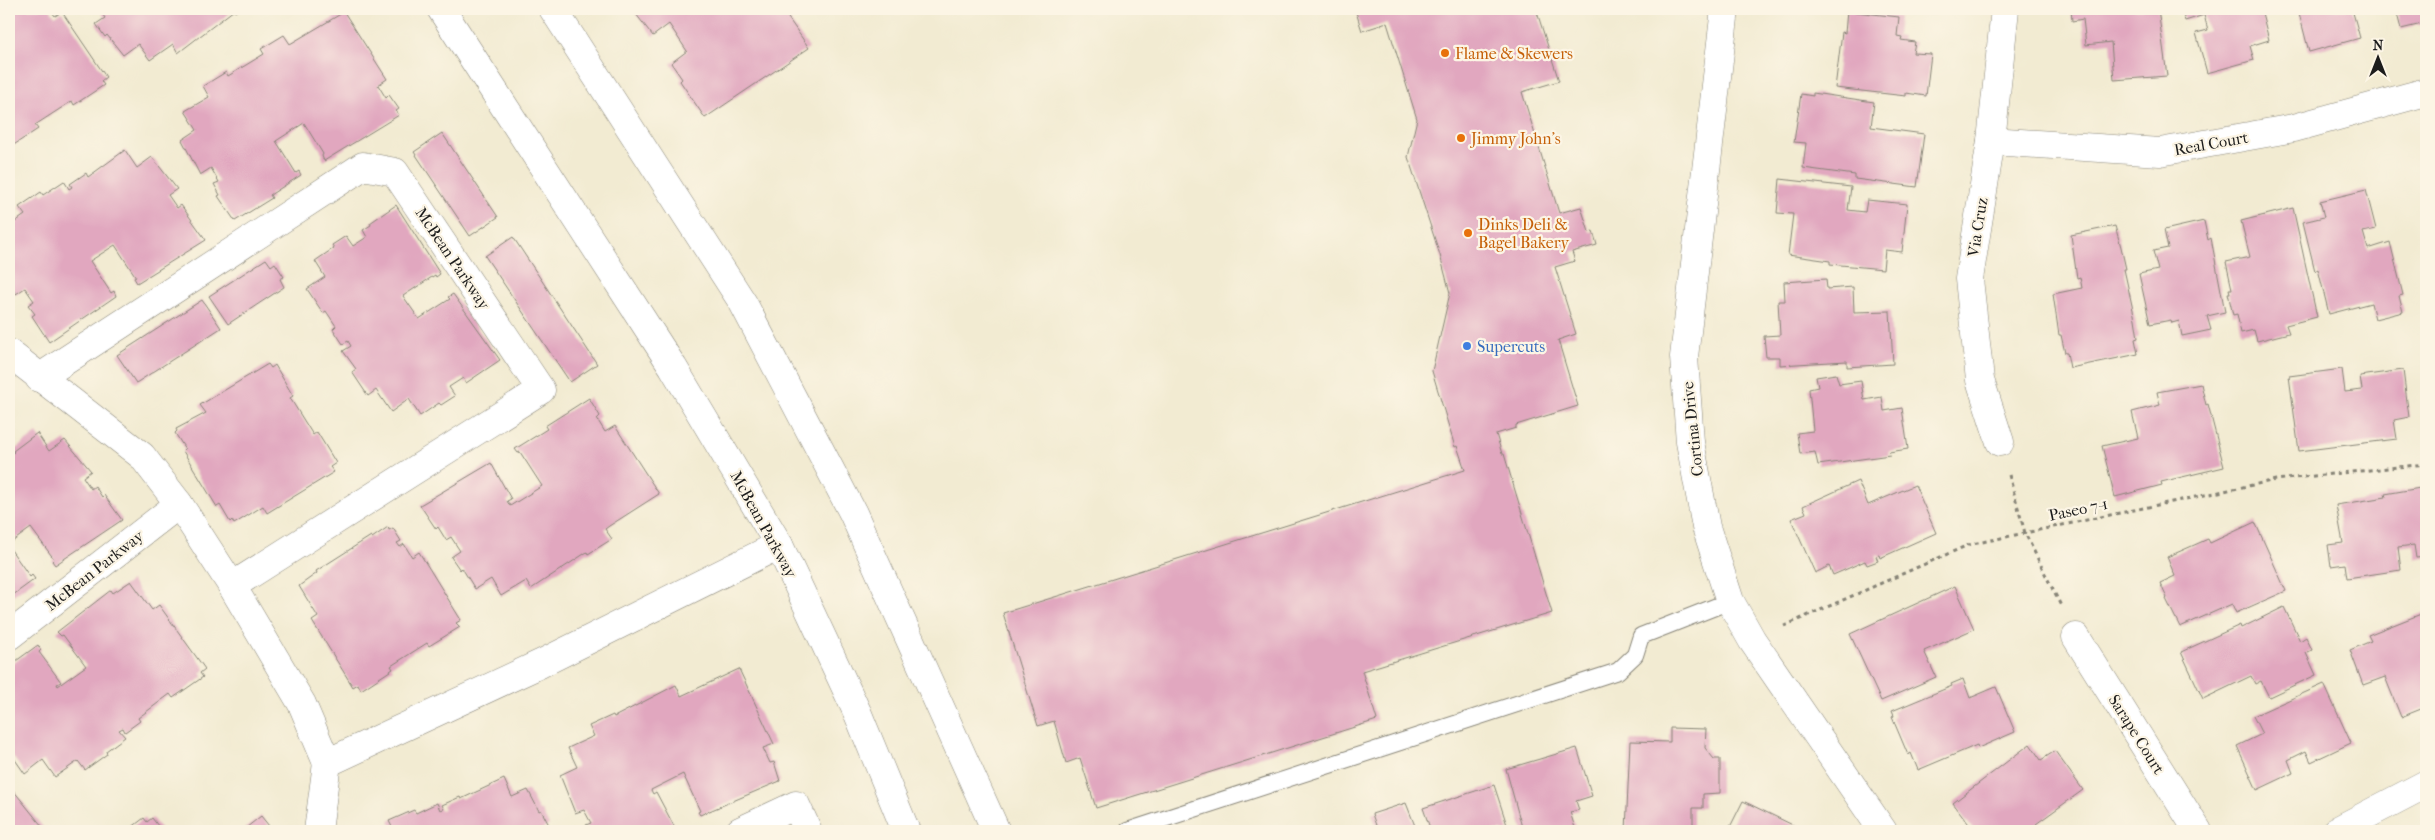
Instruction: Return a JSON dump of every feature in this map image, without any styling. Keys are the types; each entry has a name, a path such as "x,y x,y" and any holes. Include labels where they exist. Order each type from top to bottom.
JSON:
{"street":[{"name":"McBean Parkway","path":"441,9 673,367 779,545 858,714 906,831"},
{"path":"552,9 743,303 853,513 996,831"},
{"name":"Cortina Drive","path":"1725,9 1684,357 1690,442 1706,527 1730,601 1752,640 1884,831"},
{"name":"Via Cruz","path":"2000,442 1980,380 1969,279 1991,141 2005,9"},
{"name":"Real Court","path":"1991,141 2160,152 2294,128 2426,92"},
{"name":"McBean Parkway","path":"39,378 364,166 395,172 541,390 232,586"},
{"path":"9,354 142,456 179,504 232,586 302,704 327,763 318,831"},
{"name":"McBean Parkway","path":"9,636 179,504"},
{"path":"327,763 540,664 779,545"},
{"name":"Sarape Court","path":"2076,638 2198,831"},
{"path":"2336,831 2426,784"},
{"path":"740,831 796,804 808,831"}],"lane":[{"path":"1127,831 1618,671 1635,655 1641,636 1730,601"}],"path":[{"path":"2000,442 2025,532 2076,638"},
{"name":"Paseo 7-1","path":"1752,640 1968,545 2276,480 2426,464"}],"building":[{"path":"9,9 50,9 55,16 62,12 106,77 101,81 104,85 74,105 72,101 35,125 38,129 9,148"},
{"path":"99,9 239,9 235,12 234,10 178,53 173,44 150,60 138,44 123,55 107,35 105,37 96,24 105,18"},
{"path":"632,9 754,9 758,14 766,9 782,9 809,48 705,118 680,81 682,79 671,63 687,51 669,24 653,36"},
{"path":"1355,9 1536,9 1559,81 1522,92 1559,213 1581,207 1589,232 1593,231 1597,245 1572,252 1575,261 1555,267 1576,334 1558,340 1578,406 1516,425 1516,428 1496,434 1502,454 1504,454 1552,613 1362,671 1377,720 1096,808 1080,758 1066,763 1054,721 1038,726 1003,613 1465,470 1457,446 1455,447 1432,371 1450,293 1440,255 1408,157 1417,119 1387,23 1362,31"},
{"path":"2071,9 2158,9 2167,76 2114,80 2111,42 2086,45 2083,19 2072,21"},
{"path":"2181,9 2261,9 2269,40 2250,46 2254,60 2207,73 2196,33 2208,30 2204,15 2185,21"},
{"path":"2298,9 2352,9 2360,38 2309,52"},
{"path":"2383,9 2426,9 2426,23 2401,29 2396,10 2385,13"},
{"path":"1847,11 1899,17 1897,36 1902,37 1901,40 1915,42 1913,53 1931,54 1926,96 1906,93 1906,96 1835,88 1842,32 1845,33"},
{"path":"344,12 387,79 378,85 386,98 389,95 399,109 396,111 399,115 324,161 323,154 304,123 276,141 296,173 299,171 301,175 270,195 272,198 235,221 218,196 220,195 214,184 219,182 211,168 200,175 182,140 197,130 185,111 209,97 203,86 226,72 228,76 264,54 261,49 284,35 290,44"},
{"path":"1813,93 1874,102 1871,127 1924,134 1917,187 1855,179 1855,175 1803,168 1806,143 1794,142 1801,94 1813,96"},
{"path":"442,133 498,217 470,236 414,152"},
{"path":"125,150 137,168 152,157 177,189 168,195 177,208 181,205 206,240 137,283 134,278 136,277 115,245 90,261 111,293 114,291 116,296 49,342 32,316 35,314 28,305 34,301 25,288 16,294 9,284 9,251 12,249 9,245 9,226 25,215 19,207 41,192 43,195 64,181 69,189 72,187 70,184 86,173 88,177"},
{"path":"1780,179 1851,187 1848,210 1865,212 1867,200 1907,204 1902,252 1885,250 1883,269 1830,264 1830,261 1788,255 1793,214 1777,213"},
{"path":"2366,190 2376,229 2363,232 2368,249 2390,242 2403,295 2399,296 2403,312 2375,319 2371,303 2329,314 2318,269 2315,271 2303,222 2324,217 2320,201"},
{"path":"396,205 440,274 436,277 435,275 403,296 419,319 450,299 448,297 453,294 500,360 466,383 463,378 449,387 455,396 441,405 439,403 420,416 409,399 391,412 376,390 368,396 352,372 356,369 343,351 351,346 348,341 343,344 333,329 336,326 326,311 323,313 307,289 325,277 315,261 334,248 332,245 346,236 353,246 367,237 363,230"},
{"path":"2293,208 2317,317 2286,325 2289,333 2257,341 2254,330 2241,333 2237,314 2233,315 2228,293 2230,293 2229,289 2232,289 2226,262 2250,257 2241,221"},
{"path":"2204,221 2208,240 2211,238 2225,312 2207,316 2211,330 2182,336 2179,321 2172,323 2171,320 2150,324 2139,274 2158,270 2153,251 2168,248 2164,230"},
{"path":"2115,226 2126,269 2124,269 2135,319 2138,338 2135,339 2138,354 2070,368 2061,335 2059,335 2053,294 2082,288 2080,277 2077,278 2071,235"},
{"path":"513,237 597,364 570,382 485,256"},
{"path":"266,259 271,266 275,263 284,277 280,279 284,287 228,324 209,296"},
{"path":"1826,279 1827,289 1853,287 1854,312 1890,311 1893,364 1847,367 1847,361 1780,365 1780,357 1766,357 1764,336 1780,335 1778,301 1785,301 1784,282"},
{"path":"202,300 221,328 136,383 117,355"},
{"path":"268,364 271,368 275,365 293,396 290,398 313,435 317,432 336,463 330,467 334,472 267,513 263,506 234,524 232,520 230,522 220,505 217,507 183,451 185,449 175,433 176,429 206,413 200,405"},
{"path":"2342,369 2345,392 2362,390 2360,376 2403,370 2409,417 2394,420 2397,439 2299,451 2289,376"},
{"path":"1836,374 1839,384 1861,381 1864,400 1882,397 1884,411 1902,408 1908,449 1889,452 1890,455 1818,465 1815,452 1800,454 1797,433 1813,431 1809,389 1818,387 1816,377"},
{"path":"2201,384 2224,467 2161,482 2162,485 2115,497 2102,446 2138,438 2132,412 2160,405 2157,392"},
{"path":"589,398 600,416 597,419 605,432 615,426 659,494 605,529 612,539 588,554 587,552 531,589 526,581 501,596 491,579 475,589 462,568 460,570 451,557 460,551 451,537 446,540 420,505 491,463 511,499 507,501 510,506 542,486 520,452 518,453 515,449 547,429 545,426"},
{"path":"37,433 49,451 65,440 91,471 83,477 91,489 95,486 102,497 104,495 122,520 55,565 52,561 54,559 31,528 9,544 9,456"},
{"path":"1858,481 1868,505 1915,485 1936,533 1880,558 1879,555 1876,556 1878,561 1867,565 1865,561 1833,575 1829,566 1815,573 1791,519 1806,513 1803,506"},
{"path":"2426,487 2426,557 2416,558 2414,545 2398,547 2401,570 2347,578 2345,564 2331,566 2328,545 2343,543 2336,505 2386,497 2385,494"},
{"path":"2255,522 2286,591 2236,613 2232,604 2180,627 2160,583 2175,576 2167,557 2208,539 2210,543"},
{"path":"388,527 389,530 393,528 401,541 397,543 400,547 404,544 412,557 419,552 461,620 456,623 460,627 429,646 427,643 391,666 393,669 361,690 358,684 353,687 312,621 318,617 299,586 317,573 316,571"},
{"path":"9,547 30,577 32,575 35,579 9,598"},
{"path":"131,581 152,610 159,605 205,669 200,673 203,677 173,698 170,694 138,718 140,721 125,732 123,728 119,730 125,737 106,751 107,754 85,770 78,761 55,777 43,760 25,774 9,751 9,735 11,734 9,731 9,666 38,645 41,650 39,652 61,682 57,684 58,686 86,666 63,635 61,636 57,632 111,590 113,593"},
{"path":"1955,586 1974,629 1924,651 1936,677 1881,701 1850,634"},
{"path":"2284,607 2300,641 2306,637 2312,650 2306,653 2316,675 2269,697 2261,681 2255,684 2251,676 2203,699 2181,652 2240,625 2241,628"},
{"path":"2426,612 2426,707 2401,717 2385,677 2363,685 2350,650 2371,641 2368,635"},
{"path":"739,669 774,744 763,748 770,763 774,762 780,781 700,815 698,812 700,811 683,774 651,790 653,794 656,792 675,828 668,831 589,831 586,825 591,823 584,810 575,813 560,775 577,767 568,748 594,736 589,726 613,715 614,717 676,685 681,696"},
{"path":"1963,679 1970,698 1996,687 2015,732 1978,748 1977,745 1918,770 1911,753 1908,755 1892,717 1894,716 1892,711 1952,686 1951,684"},
{"path":"2324,684 2351,743 2311,762 2306,751 2288,760 2293,773 2257,790 2237,746 2262,734 2253,716"},
{"path":"1670,728 1706,729 1705,748 1714,759 1720,759 1720,793 1703,794 1703,808 1693,808 1693,831 1626,831 1630,741 1670,742"},
{"path":"2030,744 2041,760 2055,751 2083,790 2036,824 2041,831 1974,831 1953,803"},
{"path":"1577,748 1592,796 1576,801 1579,810 1570,812 1576,831 1523,831 1506,769"},
{"path":"504,779 512,797 528,790 549,825 540,831 394,831 389,821 414,810 416,813 437,803 440,810 444,809 442,805 460,797 461,799"},
{"path":"9,785 46,831 9,831"},
{"path":"1494,785 1509,831 1431,831 1423,808"},
{"path":"1743,801 1799,828 1798,831 1728,831"},
{"path":"1406,803 1417,831 1378,831 1372,814"},
{"path":"261,816 273,831 242,831"},
{"path":"144,818 147,822 152,818 162,831 127,831"}],"place":[{"name":"Flame & Skewers","path":"1445,53"},
{"name":"Jimmy John's","path":"1461,138"},
{"name":"Dinks Deli & Bagel Bakery","path":"1468,233"},
{"name":"Supercuts","path":"1467,346"}]}
